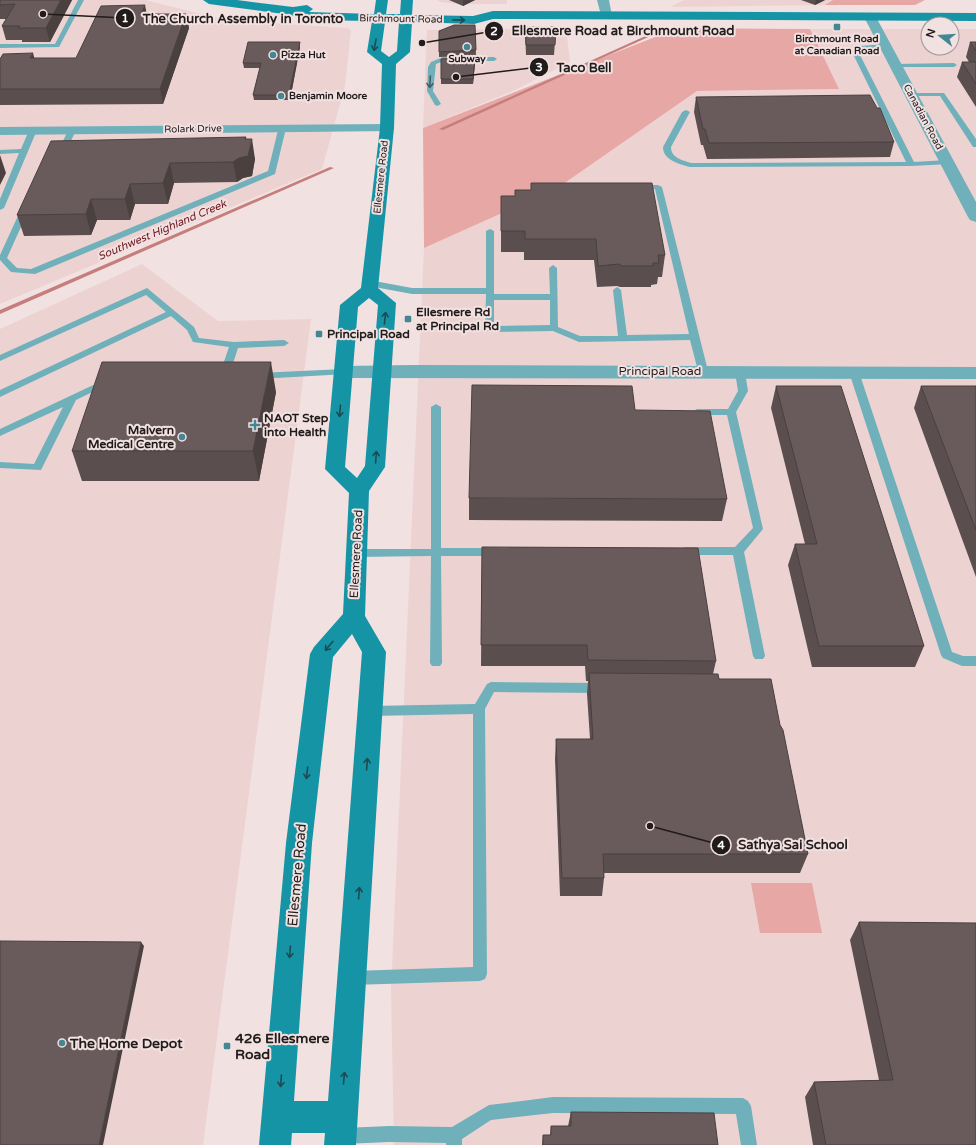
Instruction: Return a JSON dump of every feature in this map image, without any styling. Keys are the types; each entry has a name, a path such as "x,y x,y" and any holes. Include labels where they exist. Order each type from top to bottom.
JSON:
{"main road":[{"name":"Birchmount Road","path":"209,0 293,11 308,16 381,9 406,10 474,20 485,16 976,17"},
{"path":"381,9 374,52 389,63 403,52 406,10"},
{"name":"Ellesmere Road","path":"369,286 387,128 389,63"},
{"path":"369,286 387,304 381,371 375,467 359,491 335,468 349,305 369,286"},
{"name":"Ellesmere Road","path":"276,1131 299,843 322,654 354,616 359,491"},
{"path":"276,1131 340,1133 374,652 354,616"}],"street":[{"path":"604,0 606,16"},
{"name":"Canadian Road","path":"870,17 976,218"},
{"name":"Rolark Drive","path":"0,131 387,128"},
{"name":"Principal Road","path":"344,372 702,371 976,373"}],"lane":[{"path":"0,46 57,46 81,0"},
{"path":"885,46 861,48 855,52 877,104 911,164"},
{"path":"437,104 430,91 431,67 433,63 443,59 494,59"},
{"path":"895,66 954,65"},
{"path":"910,94 942,94 976,145"},
{"path":"686,112 667,147 668,154 672,159 684,164 911,164 947,162"},
{"path":"28,202 4,258 14,270 32,272 272,172 282,128"},
{"path":"0,208 33,130"},
{"path":"62,152 72,130"},
{"path":"0,152 24,151"},
{"path":"629,187 658,187 702,371"},
{"path":"490,232 489,329 554,328 579,339 694,337"},
{"path":"553,268 554,328"},
{"path":"369,286 412,291 554,297"},
{"path":"617,290 623,338"},
{"path":"0,358 147,291 191,328 196,340 234,345 284,342"},
{"path":"0,394 172,312"},
{"path":"223,379 234,345"},
{"path":"247,377 344,372"},
{"path":"674,551 738,551 758,529 731,412 743,391 740,372"},
{"path":"854,372 947,655 962,660 976,661"},
{"path":"0,433 115,378"},
{"path":"0,466 37,468 72,398"},
{"path":"436,407 436,663"},
{"path":"685,412 731,412"},
{"path":"738,551 759,656"},
{"path":"356,553 507,552"},
{"path":"352,978 480,974 479,709 491,688 611,688"},
{"path":"370,711 479,709"},
{"path":"340,1133 389,1134 454,1140 489,1113 553,1104 743,1106 749,1145"}],"shaded area":[{"path":"0,0 145,0 226,20 347,28 351,30 345,86 322,169 0,304"},
{"path":"437,0 507,0 507,4 458,4 440,2"},
{"path":"684,0 833,0 825,5 670,7"},
{"path":"833,0 925,0 915,5 825,5"},
{"path":"566,28 570,62 515,90 423,128 427,30"},
{"path":"678,28 810,29 839,89 697,91 556,189 424,248 423,128"},
{"path":"810,29 920,29 920,56 960,56 960,29 976,29 976,1145 394,1145 391,990 424,248 556,189 697,91 838,89"},
{"path":"142,264 218,321 311,319 203,1145 0,1145 0,329"},
{"path":"751,883 812,883 822,933 760,933"}],"building":[{"path":"0,0 61,0 46,28 18,28 20,26 2,26 15,4 0,5"},
{"path":"145,5 141,14 186,14 160,89 0,89 0,59 3,54 33,53 30,58 76,58 101,6"},
{"path":"454,25 475,25 476,50 439,52 439,31"},
{"path":"525,27 556,27 555,45 526,45"},
{"path":"248,42 300,42 289,95 253,95 261,63 243,63"},
{"path":"970,42 976,42 976,51"},
{"path":"475,57 473,79 441,79 441,59"},
{"path":"962,62 976,62 976,84"},
{"path":"870,95 877,108 880,108 894,142 709,143 705,129 703,129 696,97"},
{"path":"246,137 245,139 252,139 248,156 239,158 233,162 170,163 163,183 130,184 125,199 91,199 86,214 17,215 51,141"},
{"path":"531,183 652,183 665,255 658,255 659,263 653,263 653,266 622,266 619,264 598,266 596,239 525,239 525,231 501,231 501,196 515,196 515,190 531,190"},
{"path":"102,362 271,362 253,451 72,451"},
{"path":"472,385 632,386 635,410 710,411 727,499 469,498"},
{"path":"776,386 841,386 924,646 819,646 795,544 817,544"},
{"path":"921,386 976,386 976,530"},
{"path":"482,547 698,548 716,661 588,660 587,645 481,645"},
{"path":"589,673 718,674 719,679 771,679 808,854 603,854 604,878 562,878 556,739 593,739"},
{"path":"859,922 976,923 976,1145 826,1145 814,1082 893,1080"},
{"name":"The Home Depot","path":"0,941 141,942 99,1145 0,1145"},
{"path":"571,1112 714,1113 718,1145 543,1145 543,1135 551,1135 551,1126 571,1126"}],"waterway":[{"name":"Southwest Highland Creek","path":"441,129 662,30"},
{"name":"Southwest Highland Creek","path":"0,312 332,168"}],"place":[{"name":"The Church Assembly in Toronto","path":"43,14"},
{"name":"Birchmount Road at Canadian Road","path":"837,27"},
{"name":"Ellesmere Road at Birchmount Road","path":"422,43"},
{"name":"Subway","path":"467,47"},
{"name":"Pizza Hut","path":"273,55"},
{"name":"Taco Bell","path":"456,77"},
{"name":"Benjamin Moore","path":"281,96"},
{"name":"Ellesmere Rd at Principal Rd","path":"408,319"},
{"name":"Principal Road","path":"319,334"},
{"name":"NAOT Step into Health","path":"255,425"},
{"name":"Malvern Medical Centre","path":"182,437"},
{"name":"Sathya Sai School","path":"650,826"},
{"name":"The Home Depot","path":"62,1043"},
{"name":"426 Ellesmere Road","path":"227,1046"}]}
